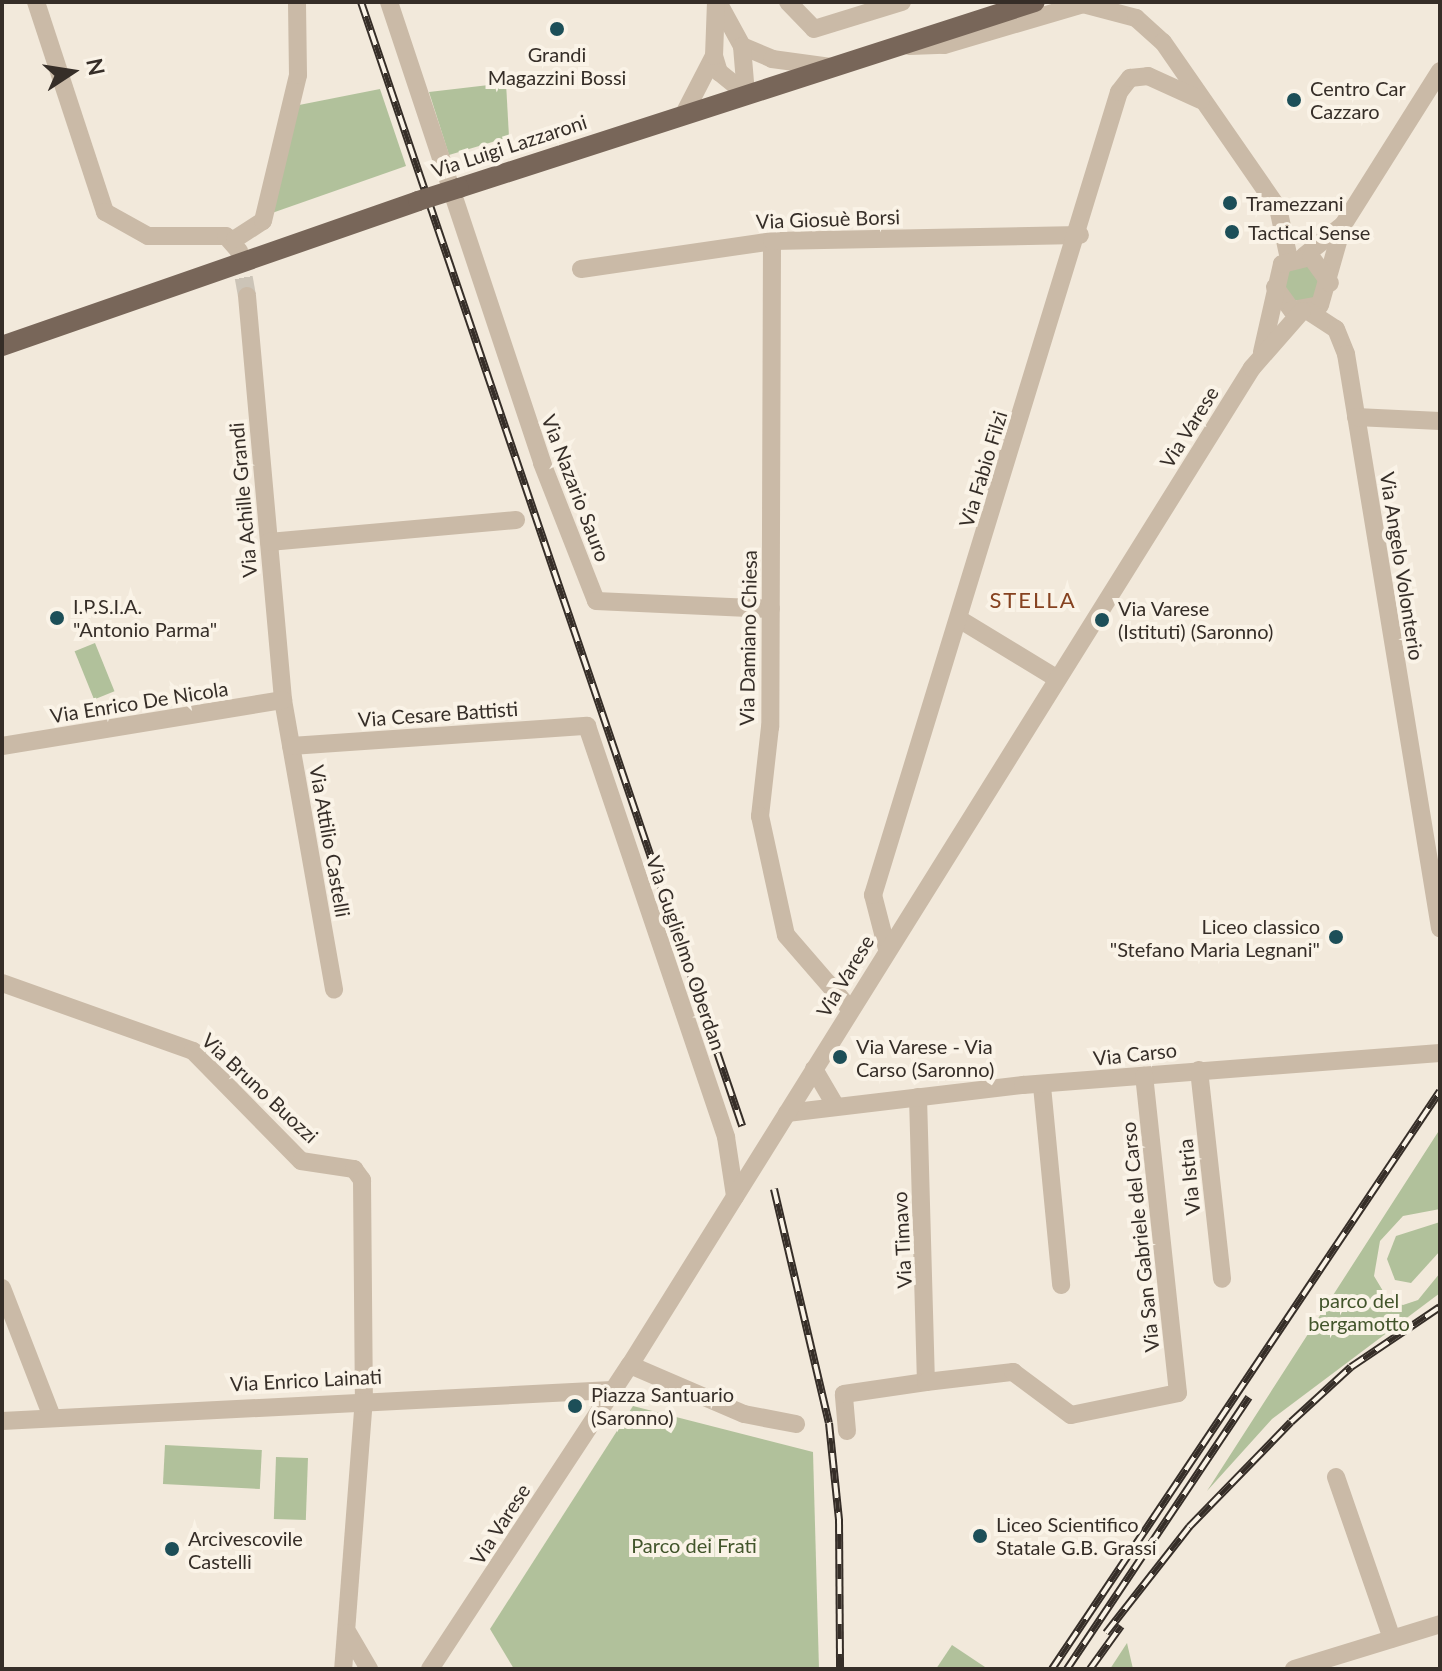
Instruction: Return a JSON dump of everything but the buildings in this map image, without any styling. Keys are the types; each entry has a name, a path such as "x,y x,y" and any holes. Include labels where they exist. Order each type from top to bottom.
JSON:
{"main road":[{"name":"Via Luigi Lazzaroni","path":"2,346 418,201 1035,2"}],"street":[{"path":"36,2 105,212 148,236 237,245 263,221 298,75 297,2"},
{"name":"Via Nazario Sauro","path":"389,2 462,224 596,601 771,609"},
{"path":"717,2 742,46 746,94"},
{"path":"717,2 714,56 719,72 746,94"},
{"path":"788,2 814,29 902,2"},
{"path":"895,47 944,45 1065,7 1101,5 1150,28 1281,213 1296,257"},
{"path":"742,46 772,59 832,67"},
{"path":"684,114 714,56"},
{"path":"1275,287 1284,305 1305,311 1330,285 1343,225 1440,71"},
{"name":"Via Fabio Filzi","path":"887,949 873,895 1080,235 1123,84 1148,76 1175,82 1201,100"},
{"path":"1262,355 1275,287 1296,257 1343,225"},
{"name":"Via Giosuè Borsi","path":"581,269 772,241 1080,235"},
{"name":"Via Damiano Chiesa","path":"772,241 771,609 760,816 786,935 850,1009"},
{"path":"1296,257 1322,264 1330,285"},
{"name":"Via Angelo Volonterio","path":"1330,285 1346,354 1440,928"},
{"name":"Via Achille Grandi","path":"247,296 283,700"},
{"name":"Via Angelo Volonterio","path":"1305,311 1336,329 1346,354"},
{"name":"Via Varese","path":"430,1669 630,1365 1056,678 1262,355 1305,311"},
{"path":"1356,417 1440,421"},
{"path":"269,542 516,520"},
{"path":"959,619 1056,678"},
{"name":"Via Enrico De Nicola","path":"2,746 283,700"},
{"name":"Via Attilio Castelli","path":"283,700 334,990"},
{"name":"Via Cesare Battisti","path":"291,746 587,726"},
{"name":"Via Guglielmo Oberdan","path":"587,726 726,1137 735,1196"},
{"name":"Via Bruno Buozzi","path":"2,983 193,1051 301,1161 354,1169 362,1180 364,1398"},
{"name":"Via Carso","path":"787,1113 835,1105 1199,1070 1440,1053"},
{"path":"814,1069 835,1105"},
{"name":"Via Istria","path":"1199,1070 1222,1279"},
{"name":"Via San Gabriele del Carso","path":"926,1382 1013,1372 1071,1415 1178,1393 1144,1076"},
{"path":"1042,1086 1061,1285"},
{"name":"Via Timavo","path":"918,1097 926,1382"},
{"path":"2,1288 52,1417"},
{"path":"630,1365 744,1414 796,1424"},
{"path":"847,1431 844,1394 926,1382"},
{"name":"Via Enrico Lainati","path":"2,1421 364,1398 612,1390"},
{"path":"343,1669 364,1398"},
{"path":"1336,1477 1392,1639"},
{"path":"1294,1669 1440,1624"},
{"path":"348,1633 369,1669"}],"green space":[{"path":"506,83 509,137 449,155 429,92"},
{"path":"380,89 406,166 272,213 294,106"},
{"path":"1303,262 1321,273 1316,299 1290,301 1282,276"},
{"path":"95,643 114,691 94,699 75,651"},
{"name":"parco del bergamotto","path":"1440,1129 1440,1209 1403,1216 1380,1241 1374,1276 1389,1301 1403,1305 1418,1300 1440,1273 1440,1293 1272,1419 1207,1491"},
{"path":"1440,1222 1440,1251 1411,1283 1395,1280 1387,1259 1396,1236"},
{"name":"Parco dei Frati","path":"633,1406 813,1452 819,1669 514,1669 490,1629"},
{"path":"165,1445 262,1450 260,1489 163,1484"},
{"path":"276,1457 308,1458 306,1520 274,1519"},
{"path":"1127,1643 1133,1669 1110,1669"},
{"path":"952,1645 988,1669 936,1669"}],"tunnel":[{"path":"239,251 247,296"}],"railway":[{"path":"361,2 742,1126"},
{"path":"1052,1669 1440,1091"},
{"path":"774,1189 829,1423 839,1519 840,1669"},
{"path":"1106,1633 1189,1527 1291,1422 1351,1367 1440,1307"},
{"path":"1067,1669 1249,1397"},
{"path":"1090,1669 1121,1626"}],"place":[{"name":"Grandi Magazzini Bossi","path":"557,29"},
{"name":"Centro Car Cazzaro","path":"1294,100"},
{"name":"Tramezzani","path":"1230,203"},
{"name":"Tactical Sense","path":"1232,232"},
{"name":"I.P.S.I.A. \"Antonio Parma\"","path":"57,618"},
{"name":"Via Varese (Istituti) (Saronno)","path":"1102,620"},
{"name":"Liceo classico \"Stefano Maria Legnani\"","path":"1336,937"},
{"name":"Via Varese - Via Carso (Saronno)","path":"840,1057"},
{"name":"Piazza Santuario (Saronno)","path":"575,1406"},
{"name":"Liceo Scientifico Statale G.B. Grassi","path":"980,1536"},
{"name":"Arcivescovile Castelli","path":"172,1549"}],"district":[{"name":"STELLA","path":"1033,600"}]}
